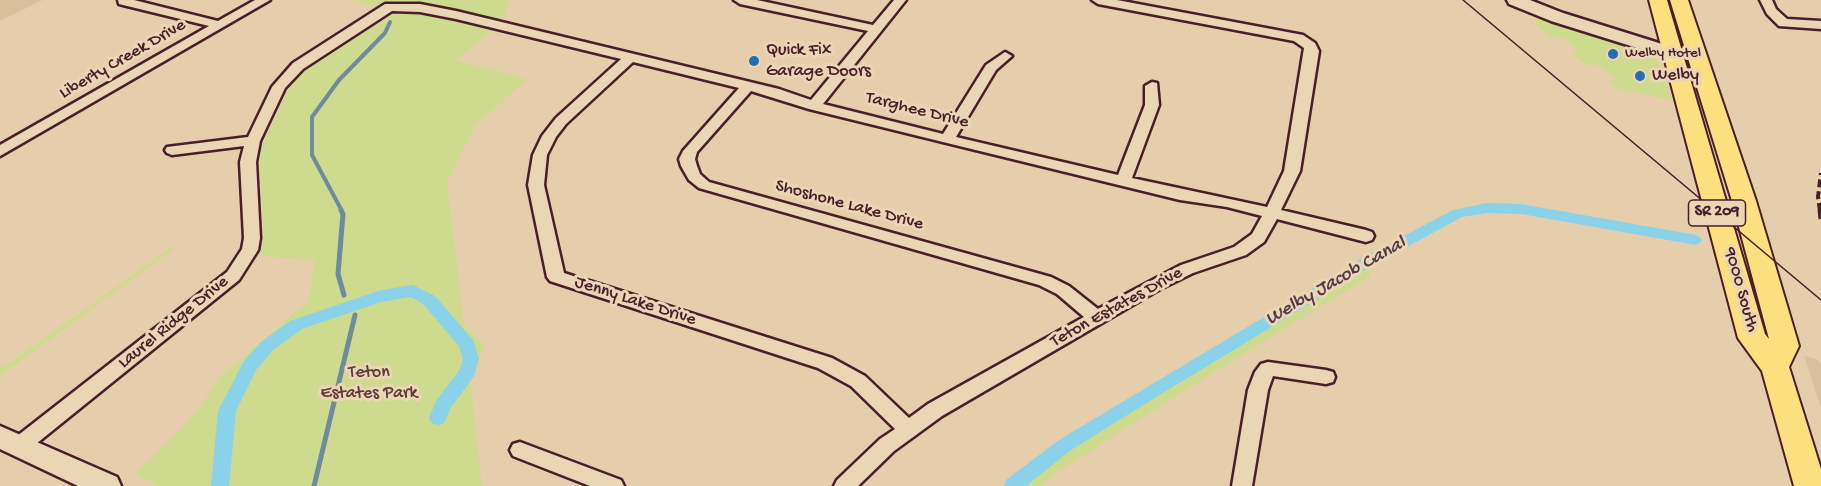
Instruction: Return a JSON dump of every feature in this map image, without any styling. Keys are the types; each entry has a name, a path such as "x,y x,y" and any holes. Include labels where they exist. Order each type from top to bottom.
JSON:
{"main road":[{"path":"1515,0 1557,17 1672,53 1685,60 1714,149 1722,167 1744,201"},
{"name":"9000 South","path":"1658,0 1752,338 1775,367 1810,486"},
{"name":"9000 South","path":"1679,0 1744,201 1785,346 1775,367"},
{"path":"10,442 107,486"}],"street":[{"name":"Liberty Creek Drive","path":"0,151 264,0"},
{"path":"740,0 876,29"},
{"path":"814,106 900,0"},
{"name":"Teton Estates Drive","path":"844,486 908,429 935,410 1154,285 1187,269 1240,251 1258,238 1292,171 1312,51 1310,46 1298,38 1098,0"},
{"path":"1766,0 1771,11 1783,24 1821,25"},
{"path":"123,1 220,25"},
{"name":"Targhee Drive","path":"389,8 420,8 456,15 748,86 814,106 947,139 1366,236"},
{"name":"Laurel Ridge Drive","path":"10,442 233,276 250,250 252,238 248,162 253,141 286,78 298,66 389,8"},
{"path":"947,139 991,68 1005,56"},
{"name":"Jenny Lake Drive","path":"631,57 561,121 549,136 540,155 536,185 556,277 825,363 858,381 908,429"},
{"name":"Shoshone Lake Drive","path":"748,86 690,151 687,159 688,166 693,177 704,185 1045,281 1063,290 1097,318"},
{"path":"1123,181 1152,105 1152,86"},
{"path":"172,150 253,141"},
{"path":"1242,486 1257,390 1268,369 1326,377"},
{"path":"519,450 614,486"}],"shaded area":[{"path":"0,0 43,0 0,21"},
{"path":"1804,356 1821,363 1821,408"}],"green space":[{"path":"353,0 510,0 502,20 415,1 392,1 373,7"},
{"name":"Teton Estates Park","path":"406,11 494,30 455,60 527,79 476,125 447,181 464,325 485,346 470,378 482,486 159,486 135,475 188,422 220,377 309,300 315,260 259,256 265,237 259,158 261,148 290,85 295,77 311,63 375,22 385,16"},
{"path":"1542,17 1651,55 1659,61 1672,100 1617,89 1608,81 1616,79 1597,65 1586,65 1571,53 1579,51 1562,37 1551,37 1536,25 1536,20"},
{"path":"170,248 174,249 0,376 0,365 4,367"},
{"path":"1371,255 1370,276 1206,377 1053,475 1041,486 1005,486 1035,460 1140,392"}],"waterway":[{"path":"342,211 312,155 312,117 339,80 385,33 390,22"},
{"name":"Welby Jacob Canal","path":"1013,486 1065,445 1155,389 1369,261 1458,213 1487,208 1521,209 1696,240"},
{"path":"341,210 343,214 338,274 344,295"},
{"name":"Welby Jacob Canal","path":"220,486 227,411 250,366 267,346 296,325 347,306 381,296 413,291 429,300 467,344 471,359 468,371 442,406 438,418"},
{"path":"314,486 355,315"}],"tram line":[{"path":"1463,0 1821,300"}],"railway":[{"path":"1820,211 1818,197 1821,173"},
{"path":"1820,210 1821,219"}],"place":[{"name":"Welby Hotel","path":"1613,54"},
{"name":"Quick Fix Garage Doors","path":"754,61"},
{"name":"Welby","path":"1640,76"}]}
